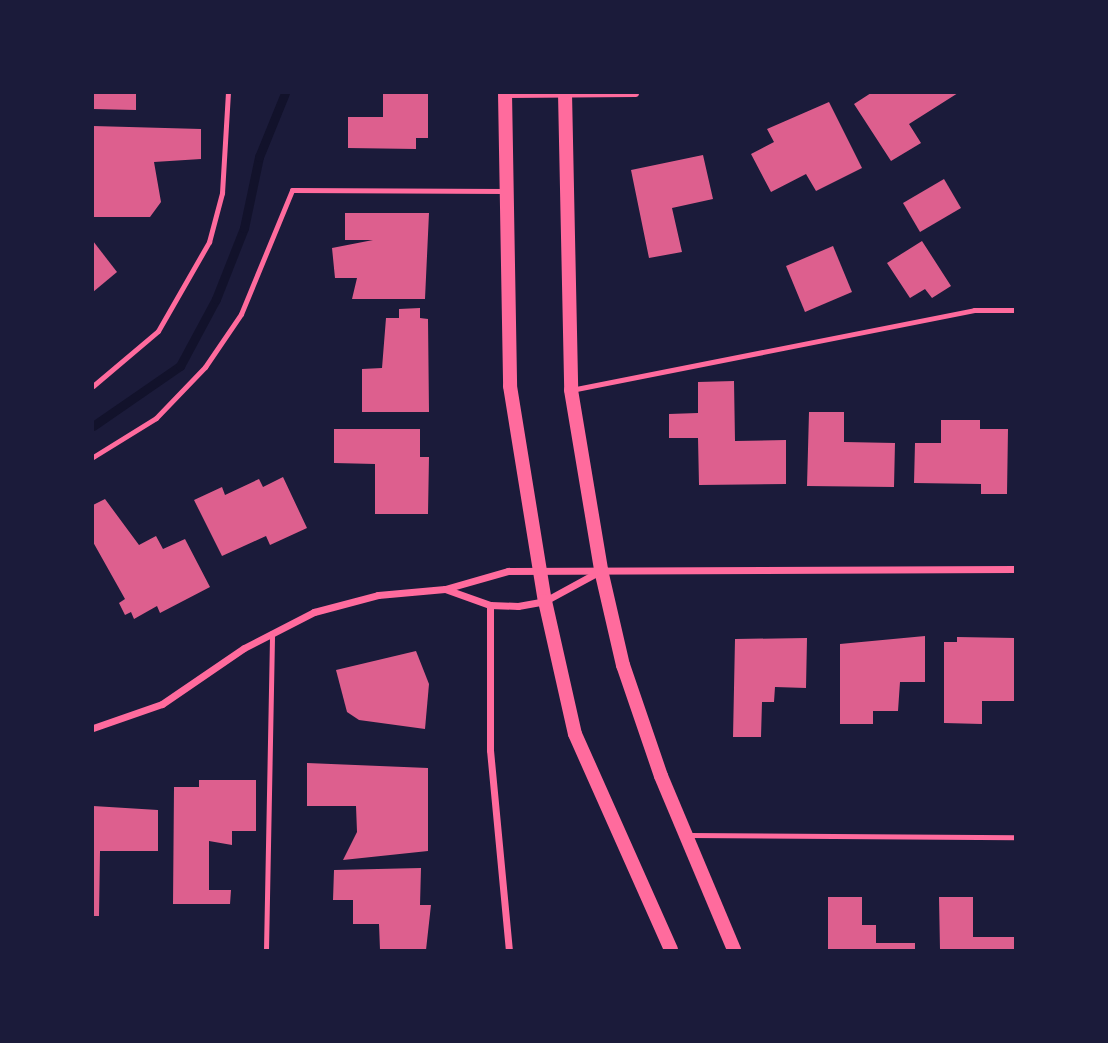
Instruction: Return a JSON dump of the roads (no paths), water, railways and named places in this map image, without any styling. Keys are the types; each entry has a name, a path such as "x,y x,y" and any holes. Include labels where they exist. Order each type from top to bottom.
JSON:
{"main road":[{"path":"505,94 510,386 545,601 575,734 671,950"},
{"path":"565,94 571,390 601,570 624,665 686,835 734,950"}],"street":[{"path":"505,94 635,93"},
{"path":"93,728 162,704 272,634 314,612 378,595 445,589 465,579 539,568 1015,569"},
{"path":"445,589 490,605 545,601 601,570"},
{"path":"490,605 491,750 509,950"}],"lane":[{"path":"93,386 158,331 209,242 222,193 228,93"},
{"path":"93,457 156,418 205,367 241,314 292,190 505,191"},
{"path":"571,390 974,310 1015,310"},
{"path":"266,950 272,634"},
{"path":"686,835 1015,837"}],"waterway":[{"path":"93,426 180,366 216,299 244,228 259,157 285,93"}]}
